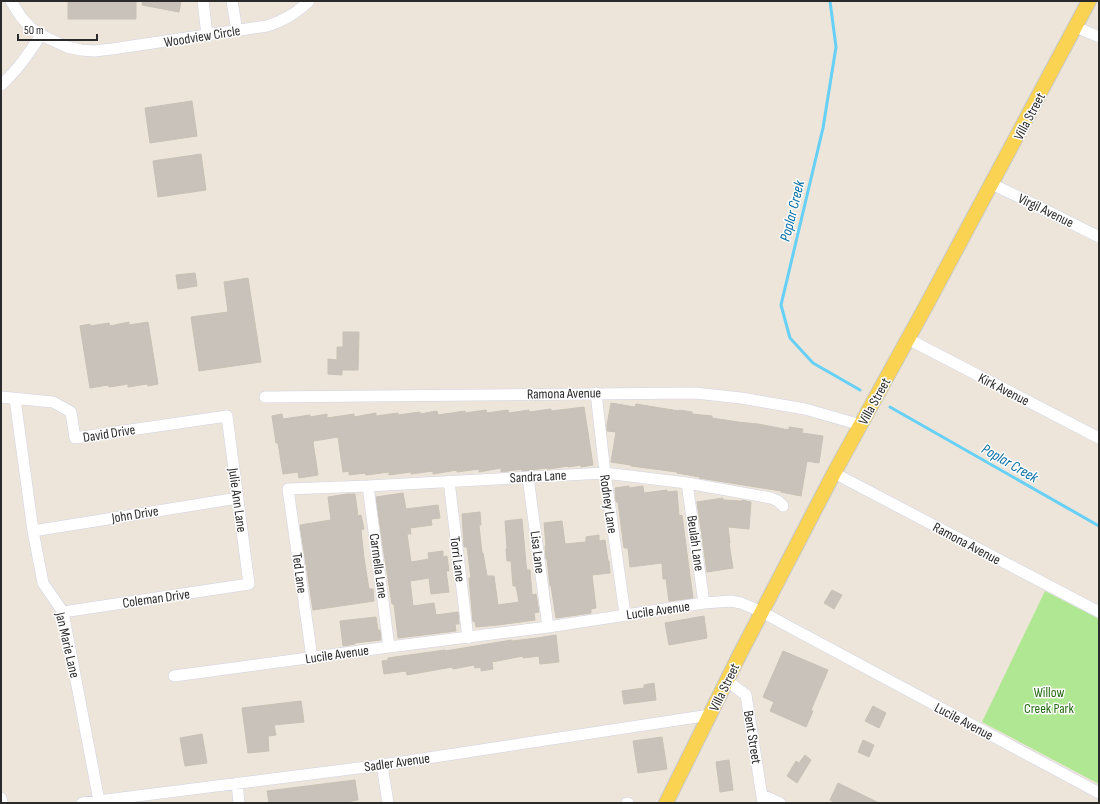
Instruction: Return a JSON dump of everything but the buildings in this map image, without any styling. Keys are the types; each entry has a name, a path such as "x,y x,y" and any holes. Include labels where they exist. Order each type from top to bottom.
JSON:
{"main road":[{"name":"Villa Street","path":"666,803 834,473 908,340 1089,1"}],"street":[{"name":"Woodview Circle","path":"10,1 31,28 41,35 67,47 94,51 112,50 267,26 283,20 300,10 309,1"},
{"path":"203,1 207,35"},
{"path":"232,1 237,31"},
{"path":"1076,27 1099,37"},
{"path":"1,85 25,60 41,35"},
{"name":"Virgil Avenue","path":"992,184 1099,237"},
{"name":"Kirk Avenue","path":"908,340 1099,438"},
{"name":"Rodney Lane","path":"596,393 605,473 625,614"},
{"name":"Ramona Avenue","path":"264,397 695,393 741,398 805,409 861,425"},
{"path":"1,397 15,399"},
{"name":"David Drive","path":"15,399 53,402 71,412 75,438 227,416"},
{"name":"Jan Marie Lane","path":"15,399 33,531 43,583 63,612 99,801"},
{"name":"Julie Ann Lane","path":"227,416 249,584"},
{"name":"Sandra Lane","path":"288,489 605,473 687,483 771,498 778,501 783,506"},
{"name":"Ramona Avenue","path":"834,473 1099,612"},
{"name":"Lisa Lane","path":"528,477 548,627"},
{"name":"Torri Lane","path":"449,481 468,638"},
{"name":"Beulah Lane","path":"687,483 704,603"},
{"name":"Carmella Lane","path":"368,486 389,647"},
{"name":"Ted Lane","path":"288,489 312,658"},
{"name":"John Drive","path":"33,531 238,498"},
{"name":"Coleman Drive","path":"63,612 249,584"},
{"name":"Lucile Avenue","path":"174,676 389,647 468,638 548,627 625,614 704,603 730,601 741,603 762,612 1099,793"},
{"name":"Bent Street","path":"727,681 746,695 763,799"},
{"name":"Sadler Avenue","path":"82,803 382,764 710,716"},
{"path":"382,764 388,803"},
{"path":"237,783 239,803"},
{"path":"1,798 2,803"},
{"path":"763,799 780,803"}],"green space":[{"name":"Willow Creek Park","path":"1045,591 1099,619 1099,784 982,722"}],"waterway":[{"name":"Poplar Creek","path":"830,1 836,47 823,128 781,305 790,338 813,363 860,390"},
{"name":"Poplar Creek","path":"890,407 1099,526"}]}
